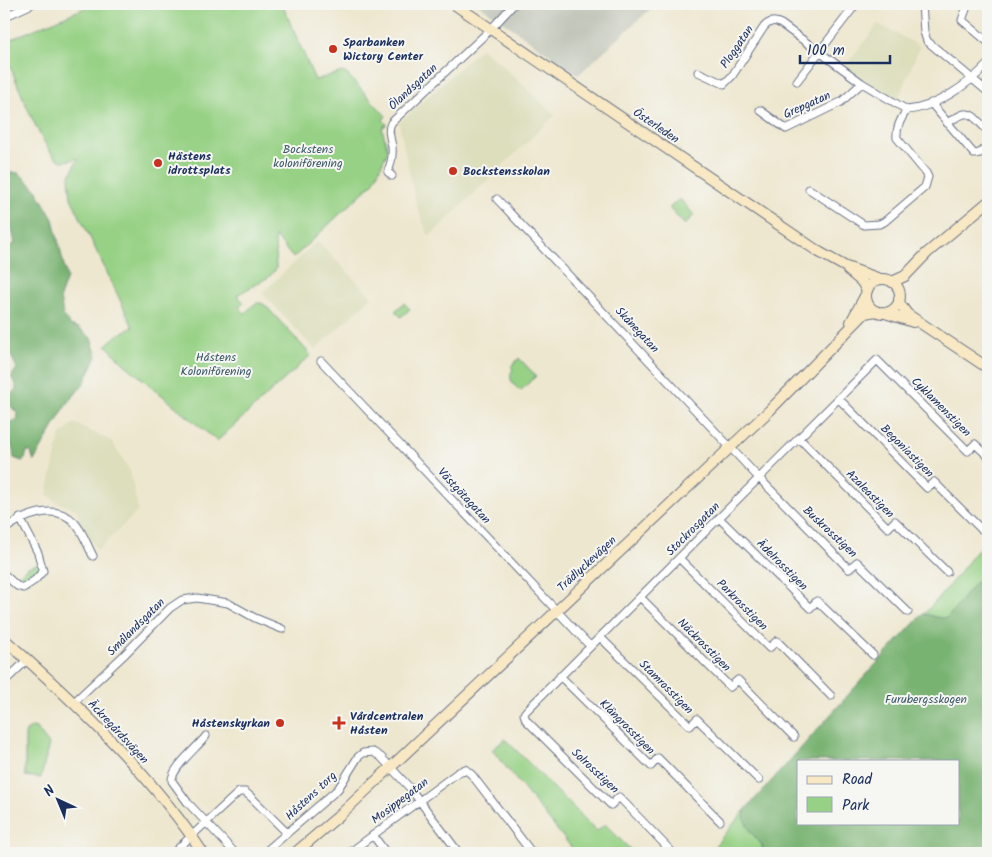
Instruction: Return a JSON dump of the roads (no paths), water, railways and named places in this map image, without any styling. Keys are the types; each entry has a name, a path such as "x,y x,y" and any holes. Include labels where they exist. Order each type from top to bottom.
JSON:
{"street":[{"path":"4,17 32,4"},
{"name":"Österleden","path":"454,4 819,252 846,267 880,279"},
{"name":"Ölandsgatan","path":"392,176 388,172 392,160 392,146 388,130 391,123 491,29 514,4"},
{"path":"922,4 924,32 927,41 988,92"},
{"path":"968,4 962,20 988,42"},
{"path":"797,81 853,8"},
{"name":"Ploggatan","path":"698,72 724,84 732,76 764,27 768,23 774,22 781,24 862,83 907,110"},
{"path":"809,189 864,225 884,222 928,182 926,173 897,138 897,131 907,110 931,103 973,79 988,64"},
{"name":"Grepgatan","path":"760,110 786,129 841,102 862,83"},
{"path":"931,103 974,154 980,153 988,146"},
{"path":"947,123 967,113 973,116 988,131"},
{"name":"Skånegatan","path":"497,199 759,478"},
{"name":"Trädlyckevägen","path":"892,282 905,276 936,246 988,202"},
{"name":"Trädlyckevägen","path":"304,853 390,767 808,373 864,314 893,309 899,297 936,246"},
{"name":"Österleden","path":"846,267 862,282 866,292"},
{"path":"880,279 892,282 897,287 902,309 988,368"},
{"name":"Trädlyckevägen","path":"848,330 866,292 873,282 880,279"},
{"path":"866,292 868,303 879,312 922,324"},
{"name":"Stockrosgatan","path":"524,714 878,360"},
{"name":"Cyklamenstigen","path":"878,360 968,450 975,444 988,456"},
{"name":"Västgötagatan","path":"321,361 590,646"},
{"name":"Begoniastigen","path":"838,399 927,488 934,482 981,529"},
{"name":"Azaleastigen","path":"799,438 888,528 895,521 947,572"},
{"name":"Buskrosstigen","path":"759,478 849,569 857,562 908,612"},
{"path":"4,530 20,518 44,512 67,516 77,526 93,556"},
{"path":"4,574 17,586 23,588 31,585 43,571 38,553 20,518"},
{"name":"Ädelrosstigen","path":"719,518 810,608 817,601 873,656"},
{"name":"Parkrosstigen","path":"679,558 769,648 777,641 831,696"},
{"name":"Näckrosstigen","path":"640,597 730,687 738,680 794,737"},
{"name":"Smålandsgatan","path":"73,703 170,608 182,600 197,598 228,603 255,618 282,629"},
{"name":"Stamrosstigen","path":"600,636 690,726 697,719 759,780"},
{"name":"Äckregårdsvägen","path":"4,639 73,703 140,774 203,853"},
{"path":"4,682 27,660"},
{"name":"Klängrosstigen","path":"560,676 651,766 658,758 720,821"},
{"name":"Solrosstigen","path":"524,714 526,720 611,805 619,797 673,853"},
{"path":"206,736 175,770 172,777 177,790 206,824 235,853"},
{"name":"Håstens torg","path":"264,853 338,789 363,753 373,752 390,767 419,801 459,853"},
{"name":"Mosippegatan","path":"350,853 456,773 465,769 472,775 532,853"},
{"name":"Håstens torg","path":"173,853 237,793 242,792 248,794 264,808 287,833"},
{"name":"Trädlyckevägen","path":"295,853 341,814"},
{"path":"373,835 386,853"}],"place":[{"name":"Sparbanken Wictory Center","path":"333,49"},
{"name":"Hästens idrottsplats","path":"158,163"},
{"name":"Bockstensskolan","path":"453,171"},
{"name":"Håstenskyrkan","path":"280,723"},
{"name":"Vårdcentralen Håsten","path":"339,723"}],"park label":[{"name":"Bockstens koloniförening","path":"308,156"},
{"name":"Håstens Koloniförening","path":"216,364"},
{"name":"Furubergsskogen","path":"926,699"}]}
